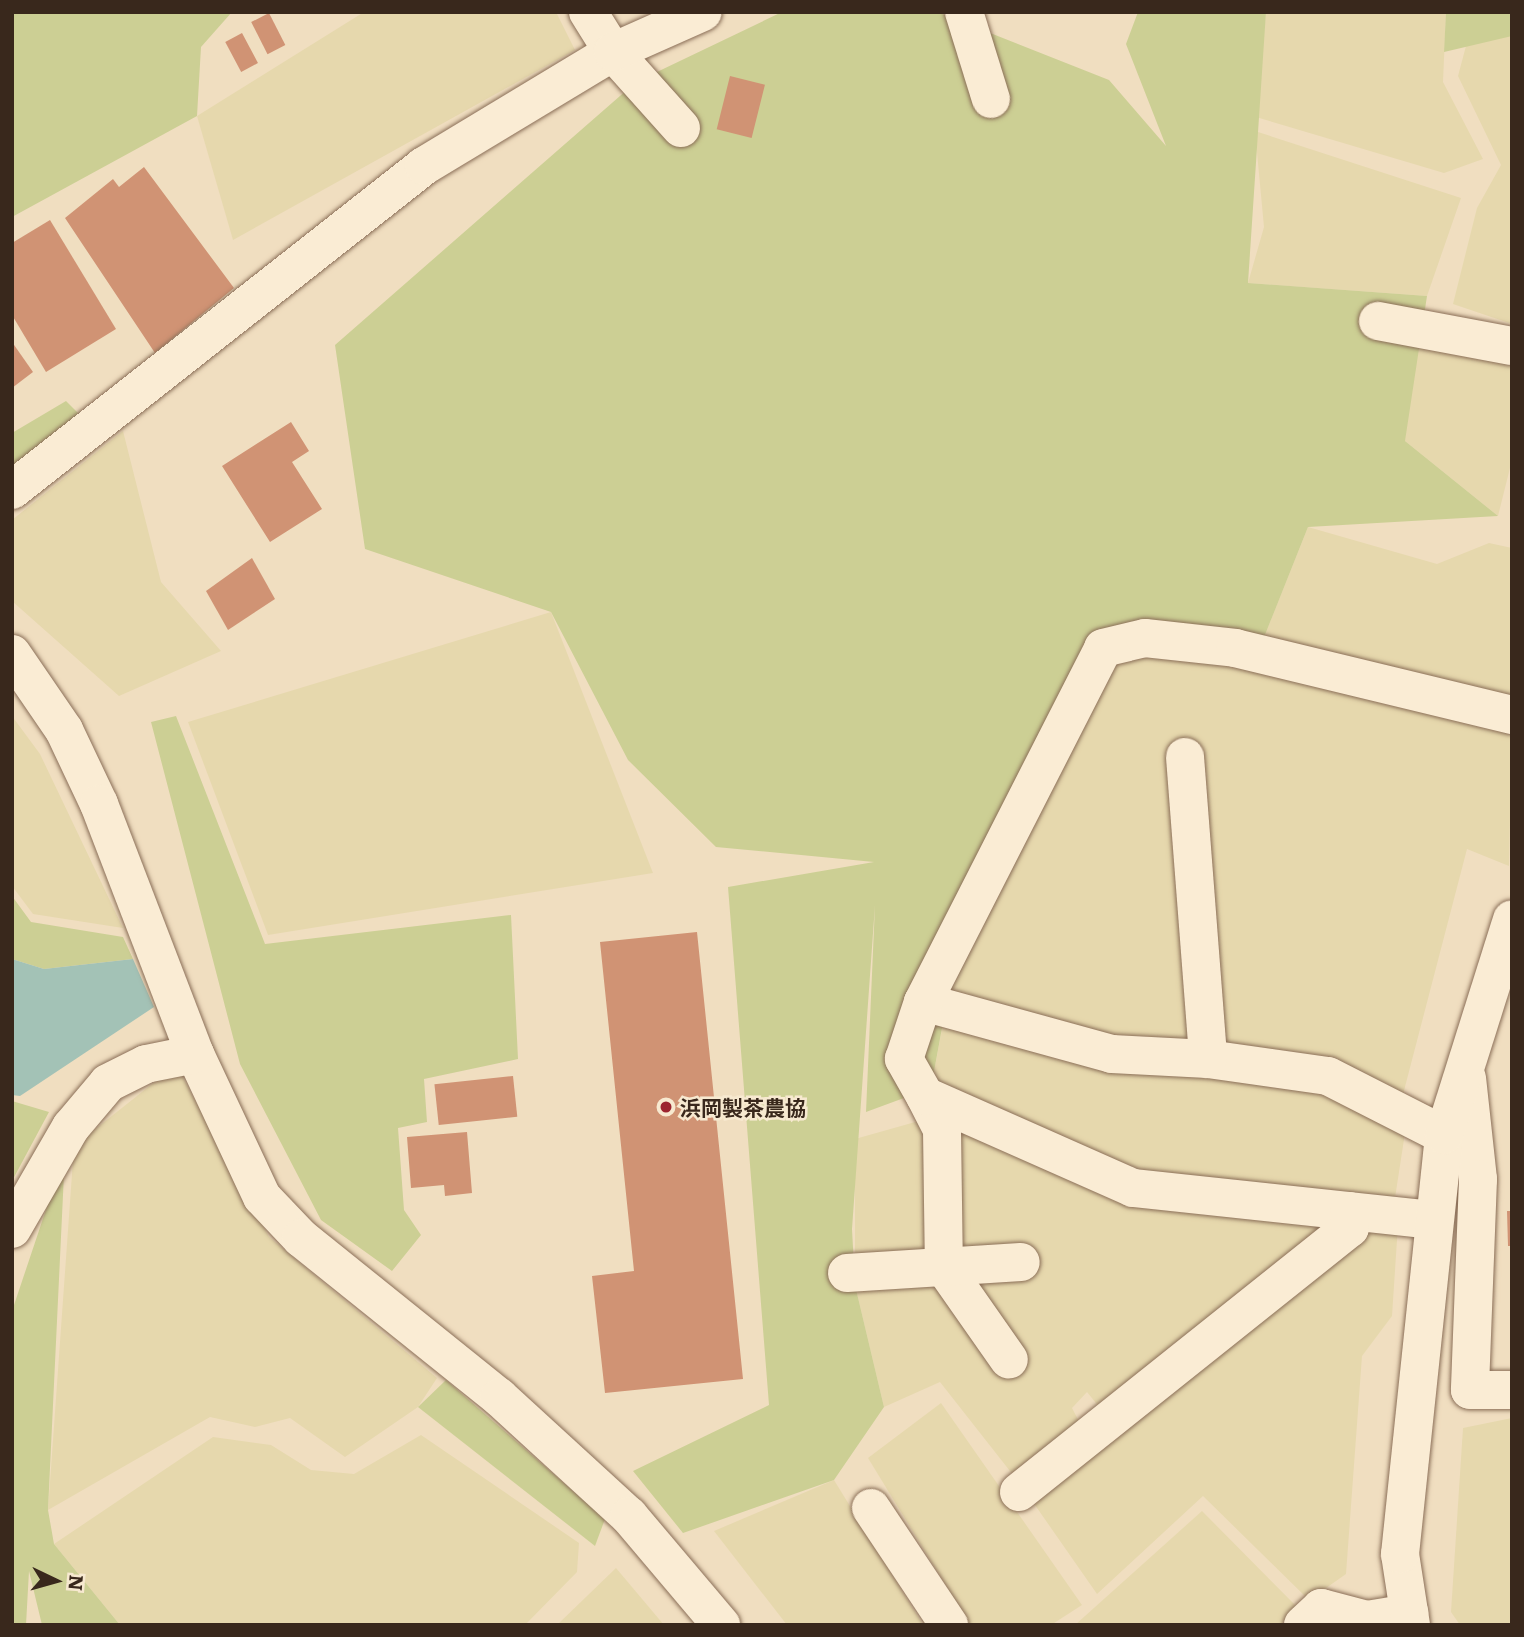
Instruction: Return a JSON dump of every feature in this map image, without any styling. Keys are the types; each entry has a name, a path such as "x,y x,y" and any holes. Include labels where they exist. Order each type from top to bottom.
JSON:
{"street":[{"path":"588,12 613,52 681,128"},
{"path":"12,490 424,166 613,52 703,12"},
{"path":"964,12 991,99"},
{"path":"1378,321 1512,346"},
{"path":"1009,1360 944,1267 942,1130 904,1059 923,1002 1103,648 1145,638 1235,648 1512,715"},
{"path":"12,654 64,730 99,804 195,1054 262,1197 301,1238 499,1397 629,1516 721,1625"},
{"path":"1185,757 1208,1059"},
{"path":"1303,1625 1321,1608 1367,1620 1410,1619 1399,1554 1444,1135 1465,1055 1512,919"},
{"path":"923,1002 1112,1054 1208,1059 1328,1076 1444,1135"},
{"path":"12,1229 71,1127 108,1083 146,1064 195,1054"},
{"path":"1465,1055 1478,1179 1470,1390 1512,1390"},
{"path":"926,1096 1133,1188 1434,1220"},
{"path":"1019,1492 1350,1228 1349,1211"},
{"path":"847,1273 1021,1262"},
{"path":"871,1508 949,1625"}],"shaded area":[{"path":"364,12 556,12 575,50 233,240 197,116"},
{"path":"1266,12 1446,12 1443,82 1483,159 1444,173 1256,117"},
{"path":"1512,35 1512,324 1453,304 1477,208 1501,165 1458,76 1466,46"},
{"path":"1255,131 1461,198 1427,296 1248,283 1264,227"},
{"path":"1408,331 1512,354 1512,460 1498,516 1405,441"},
{"path":"123,431 161,582 221,651 119,696 12,601 12,520"},
{"path":"1308,527 1437,564 1489,543 1512,548 1512,706 1259,650"},
{"path":"551,612 653,873 268,935 188,722"},
{"path":"1110,635 1512,725 1509,866 1467,849 1400,1106 1201,1037 1181,1057 943,994"},
{"path":"12,716 40,754 123,928 33,914 12,886"},
{"path":"12,959 44,969 133,959 154,1007 20,1096 12,1095"},
{"path":"945,1013 1318,1082 1405,1133 1393,1211 1154,1190 931,1088"},
{"path":"176,1065 269,1237 437,1378 418,1407 345,1457 290,1418 255,1427 210,1417 48,1510 74,1146"},
{"path":"933,1117 1008,1142 1334,1223 1100,1408 1087,1392 1072,1408 1084,1431 1017,1480 940,1382 884,1407 855,1285 855,1139"},
{"path":"1358,1222 1398,1225 1392,1316 1362,1356 1346,1574 1309,1600 1203,1496 1097,1594 1028,1495"},
{"path":"941,1403 1082,1605 1051,1625 970,1625 868,1458"},
{"path":"1512,1418 1512,1625 1460,1625 1451,1612 1463,1428"},
{"path":"421,1435 579,1543 577,1572 525,1625 120,1625 54,1544 213,1437 271,1445 311,1470 354,1474"},
{"path":"834,1480 923,1625 787,1625 714,1531"},
{"path":"1202,1511 1297,1607 1280,1625 1075,1625"},
{"path":"616,1568 664,1625 557,1625"}],"green space":[{"path":"12,12 232,12 201,47 197,116 12,217"},
{"path":"782,12 937,12 1109,80 1166,146 1126,44 1138,12 1266,12 1248,283 1427,296 1405,441 1498,516 1308,527 1259,650 1110,635 953,968 931,1088 866,1112 875,905 852,1229 855,1285 884,1407 834,1480 683,1533 633,1471 769,1405 728,887 874,862 716,847 628,760 551,612 365,549 335,345 636,82"},
{"path":"1446,12 1512,12 1512,36 1444,52"},
{"path":"66,401 80,415 12,466 12,433"},
{"path":"176,716 265,944 511,915 518,1059 424,1079 427,1122 398,1128 404,1210 421,1235 392,1271 321,1220 240,1064 151,722"},
{"path":"12,896 31,922 123,937 133,959 44,969 12,959"},
{"path":"12,1101 49,1112 12,1181"},
{"path":"65,1153 48,1510 54,1544 120,1625 42,1625 29,1571 26,1625 12,1625 12,1311"},
{"path":"446,1380 605,1519 595,1546 418,1407"}],"building":[{"path":"269,13 285,45 268,54 251,22"},
{"path":"242,33 258,63 241,72 225,42"},
{"path":"730,76 765,85 752,138 717,129"},
{"path":"144,167 234,288 155,353 65,218 113,179 119,187"},
{"path":"50,220 116,329 46,372 12,315 12,243"},
{"path":"12,342 33,372 12,388"},
{"path":"291,422 309,451 292,462 322,509 270,542 222,466"},
{"path":"252,558 275,599 228,630 206,591"},
{"name":"浜岡製茶農協","path":"697,932 743,1379 605,1393 592,1276 634,1271 600,942"},
{"path":"513,1076 517,1117 439,1125 434,1084"},
{"path":"467,1132 472,1193 445,1196 444,1185 411,1188 407,1137"},
{"path":"1507,1211 1512,1211 1512,1246 1508,1246"}],"place":[{"name":"浜岡製茶農協","path":"666,1107"}]}
